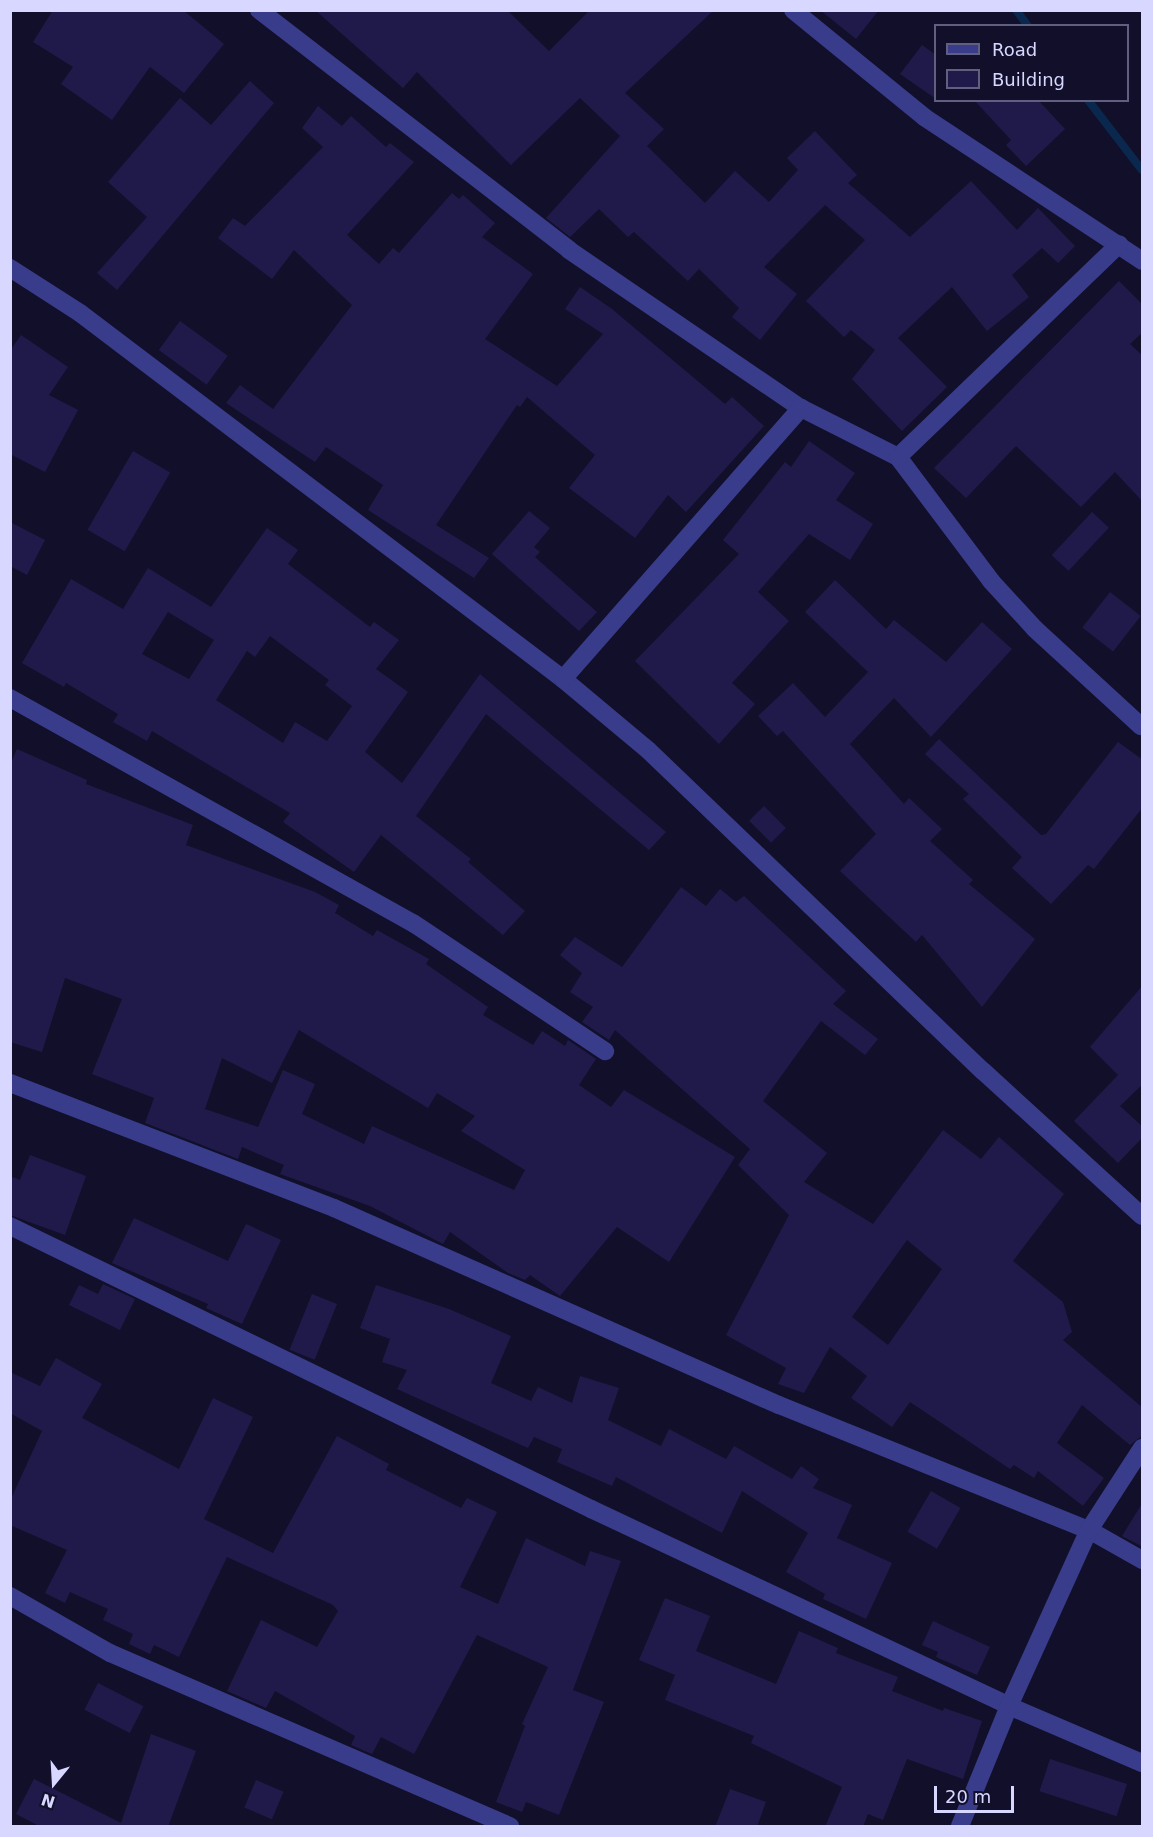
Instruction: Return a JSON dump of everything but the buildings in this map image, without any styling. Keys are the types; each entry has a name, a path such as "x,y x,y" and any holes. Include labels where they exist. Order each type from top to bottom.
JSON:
{"street":[{"path":"259,10 569,250 801,408 898,458 991,581 1035,629 1141,726"},
{"path":"793,10 924,117 1143,261"},
{"path":"898,458 1119,244"},
{"path":"10,268 80,313 563,679 648,750 983,1071 1143,1216"},
{"path":"563,679 801,408"},
{"path":"10,698 413,923 605,1051"},
{"path":"10,1083 334,1208 779,1406 1089,1530 1143,1560"},
{"path":"10,1226 338,1389 1009,1706 1143,1764"},
{"path":"960,1827 1009,1706 1089,1530 1143,1448"},
{"path":"10,1596 110,1653 510,1827"}],"waterway":[{"path":"1016,10 1026,24"},
{"path":"1090,102 1142,170"}]}
